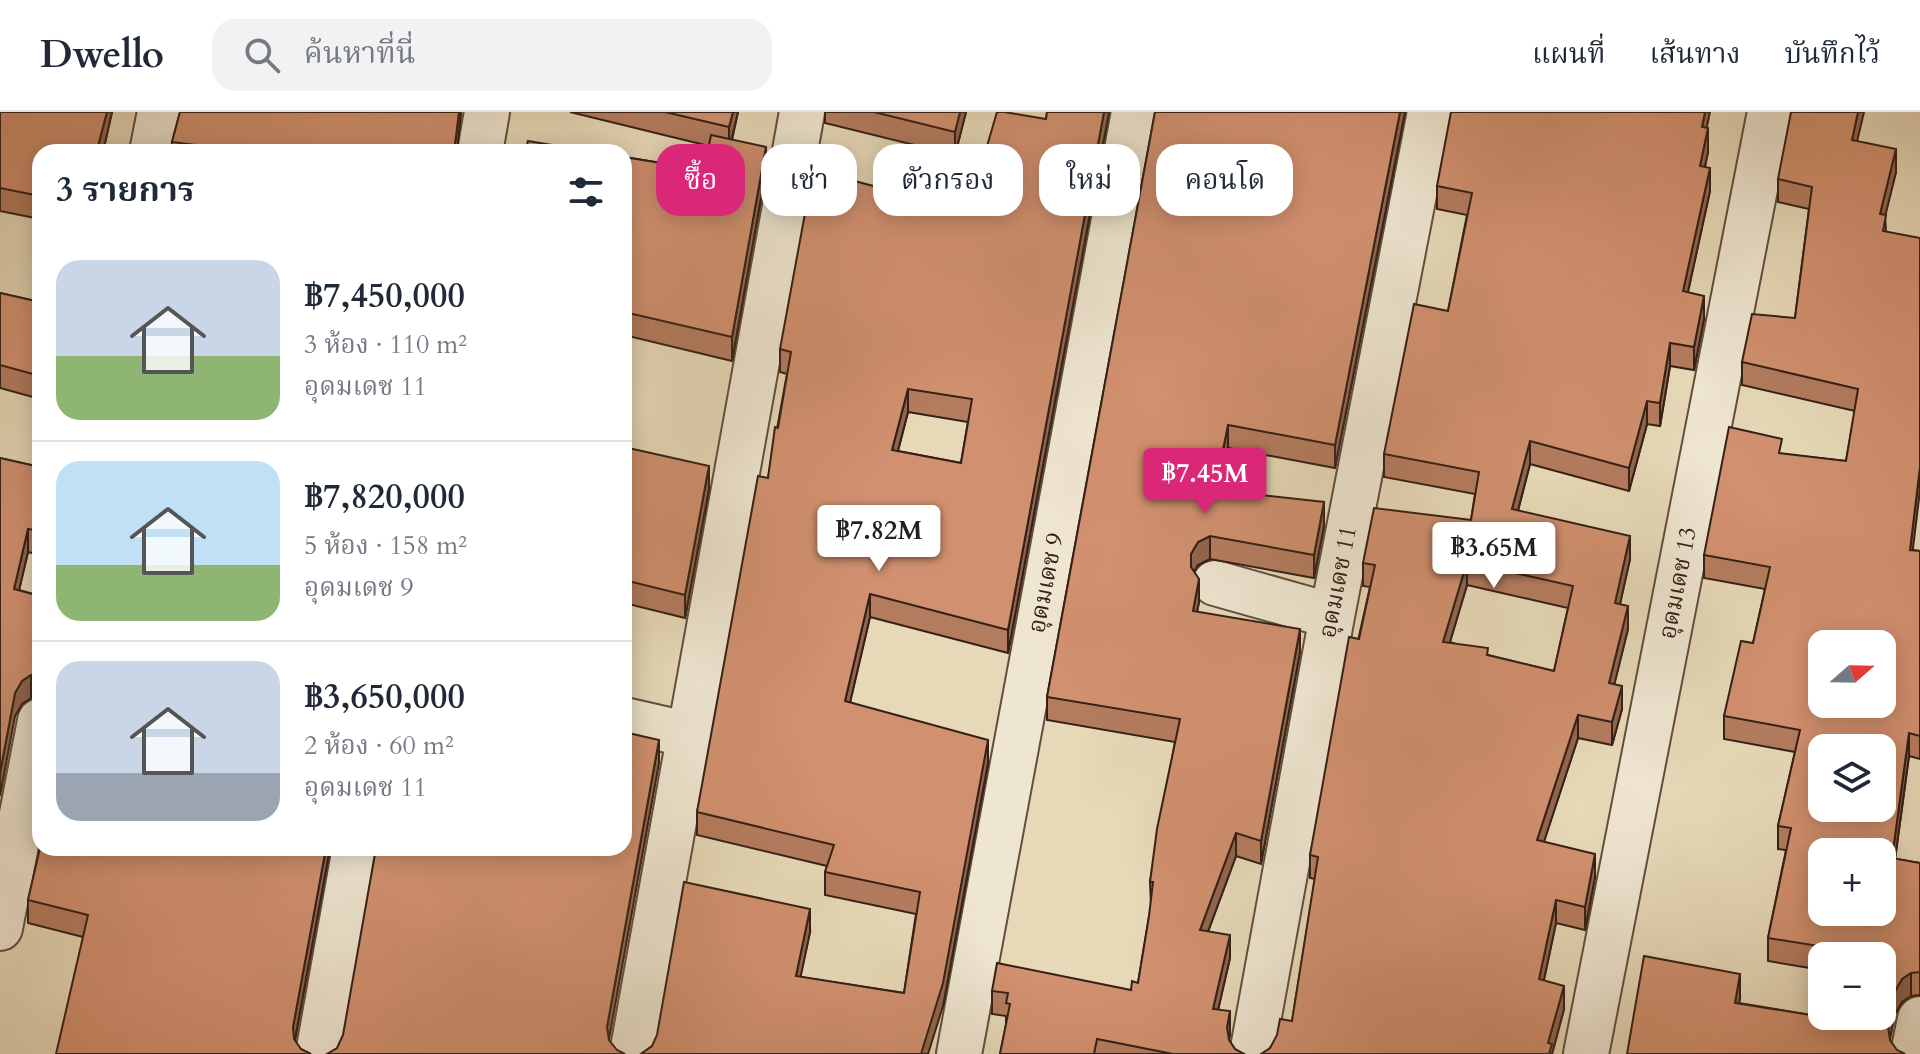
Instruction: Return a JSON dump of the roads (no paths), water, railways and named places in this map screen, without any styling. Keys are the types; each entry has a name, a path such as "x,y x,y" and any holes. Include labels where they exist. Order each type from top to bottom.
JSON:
{"street":[{"path":"154,144 160,112"},
{"path":"481,144 487,112"},
{"path":"632,1054 802,112"},
{"name":"อุดมเดช 9","path":"959,1054 1134,112"},
{"name":"อุดมเดช 11","path":"1252,1054 1332,616 1430,112"},
{"name":"อุดมเดช 13","path":"1586,1054 1770,112"},
{"path":"1215,583 1332,616"},
{"path":"632,722 690,735"},
{"path":"1,912 32,760"},
{"path":"318,1054 354,856"},
{"path":"1913,1054 1920,1019"}]}
